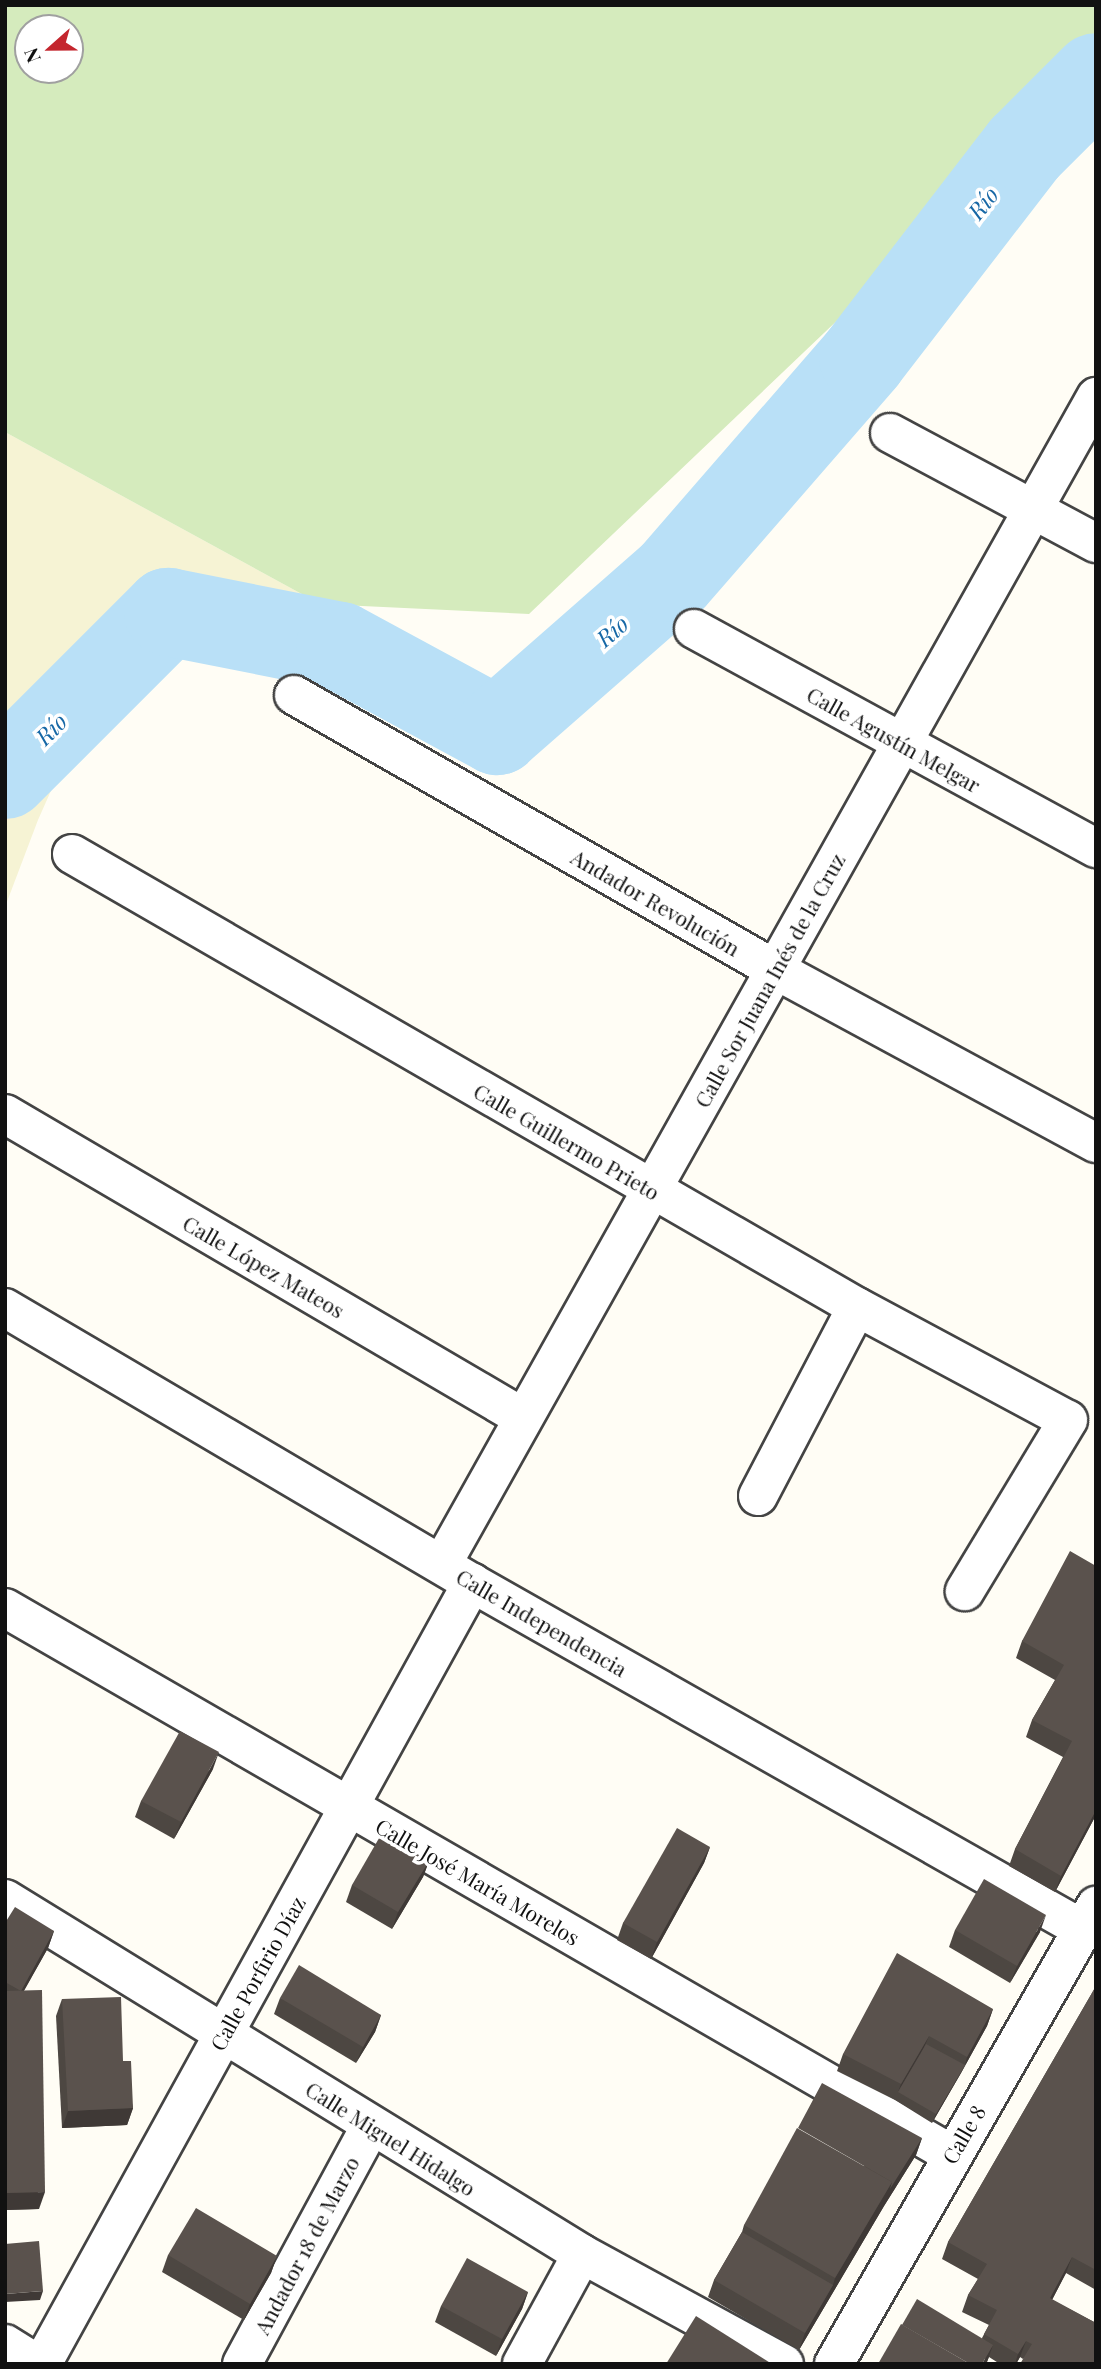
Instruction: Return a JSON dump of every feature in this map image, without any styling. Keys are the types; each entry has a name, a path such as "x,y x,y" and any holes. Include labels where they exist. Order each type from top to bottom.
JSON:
{"street":[{"name":"Calle Sor Juana Inés de la Cruz","path":"457,1573 522,1417 776,970 1096,397"},
{"path":"890,433 1096,544"},
{"name":"Calle Agustín Melgar","path":"694,629 1096,848"},
{"name":"Andador Revolución","path":"293,695 776,970 1096,1143"},
{"name":"Calle Guillermo Prieto","path":"72,854 857,1307 1068,1420 965,1591"},
{"name":"Calle López Mateos","path":"5,1114 522,1417"},
{"path":"758,1496 857,1307"},
{"name":"Calle Independencia","path":"5,1308 457,1573 1089,1918"},
{"name":"Calle Porfirio Díaz","path":"40,2364 351,1807 457,1573"},
{"name":"Calle José María Morelos","path":"5,1608 951,2154"},
{"name":"Calle Miguel Hidalgo","path":"5,1899 223,2032 370,2127 582,2254 784,2364"},
{"name":"Calle 8","path":"834,2364 951,2154 1089,1918"},
{"name":"Andador 18 de Marzo","path":"242,2364 370,2127"},
{"path":"522,2364 582,2254"},
{"path":"5,2344 40,2364"}],"shaded area":[{"path":"5,432 320,604 302,667 128,617 38,820 5,907"}],"green space":[{"path":"5,5 1096,5 1096,74 529,614 320,604 5,432"}],"building":[{"path":"1070,1551 1096,1566 1096,1810 1061,1876 1015,1849 1072,1741 1032,1720 1064,1665 1022,1641"},
{"path":"180,1731 219,1752 181,1822 141,1801"},
{"path":"677,1828 710,1847 657,1942 623,1923"},
{"path":"382,1833 429,1861 398,1912 352,1885"},
{"path":"984,1879 1046,1915 1017,1966 955,1930"},
{"path":"15,1907 54,1931 21,1991 5,1982 5,1923"},
{"path":"897,1953 993,2009 967,2057 929,2036 901,2084 843,2054"},
{"path":"299,1965 381,2015 363,2047 280,1998"},
{"path":"1096,1986 1096,2270 1072,2257 1050,2298 1096,2323 1096,2364 1020,2364 1032,2344 1026,2341 1018,2354 984,2334 997,2310 968,2295 987,2264 948,2242"},
{"path":"42,1990 45,2192 5,2193 5,1991"},
{"path":"121,1997 123,2061 131,2061 133,2108 68,2111 62,1999"},
{"path":"926,2044 965,2065 936,2114 898,2092"},
{"path":"822,2083 922,2138 890,2189 892,2182 798,2128"},
{"path":"797,2128 892,2182 835,2278 744,2225"},
{"path":"196,2208 277,2256 250,2304 168,2255"},
{"path":"742,2232 833,2285 805,2333 714,2280"},
{"path":"39,2241 43,2291 5,2294 5,2244"},
{"path":"467,2258 528,2292 502,2339 441,2306"},
{"path":"917,2299 993,2345 982,2364 970,2364 902,2325"},
{"path":"696,2316 772,2364 666,2364"},
{"path":"901,2324 970,2364 878,2364"}],"waterway":[{"name":"Río","path":"5,775 168,612 340,646 497,731 672,578 863,358 1025,148 1096,77"}]}
